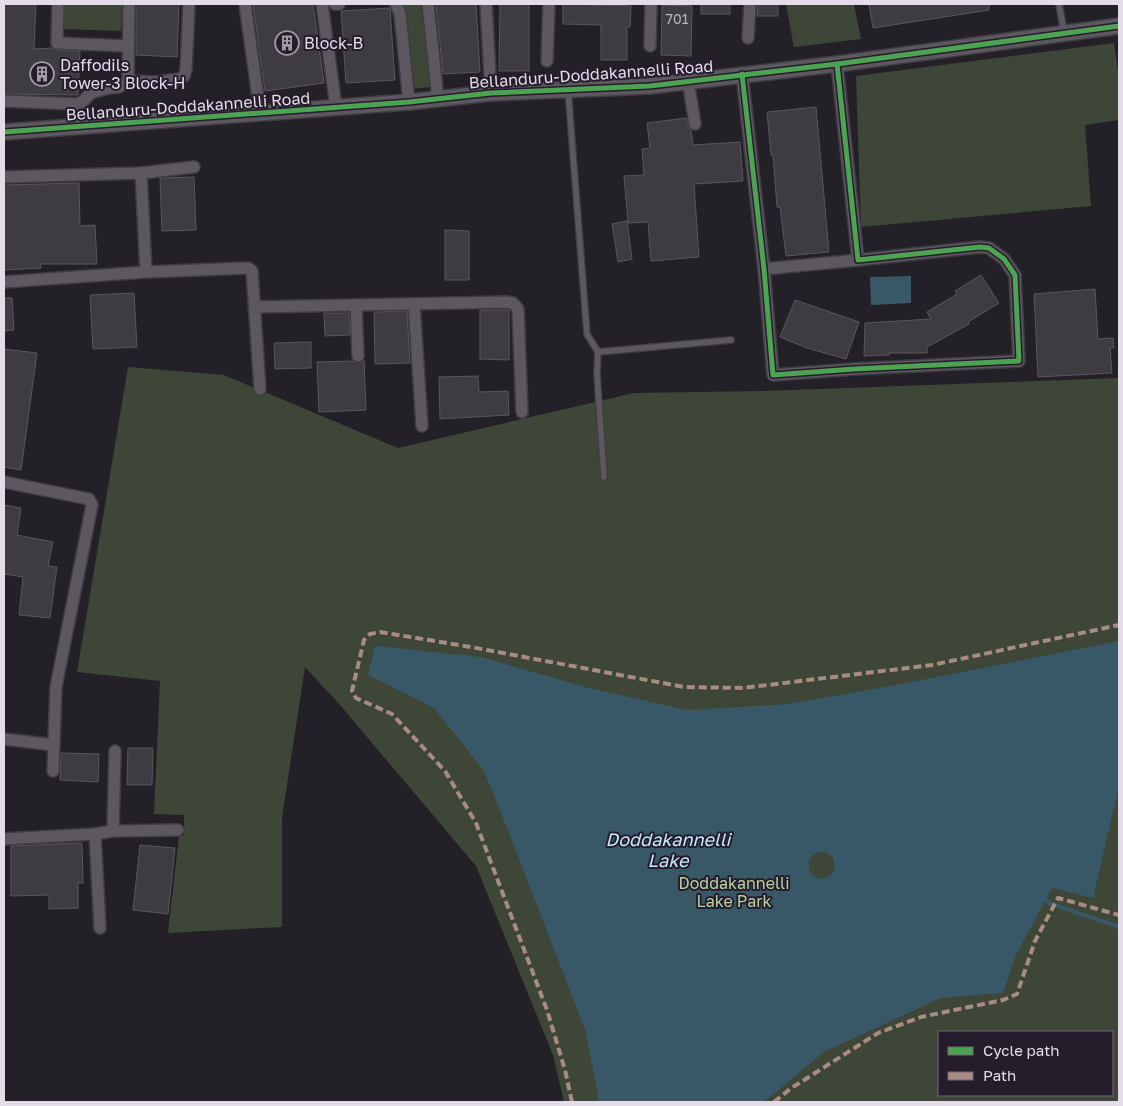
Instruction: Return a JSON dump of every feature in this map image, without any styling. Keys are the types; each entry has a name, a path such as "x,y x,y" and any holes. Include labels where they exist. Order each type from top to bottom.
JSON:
{"street":[{"path":"58,4 57,43 127,46"},
{"path":"128,81 129,4"},
{"path":"4,101 76,104 82,102 91,93 119,87 128,81 156,82 180,79 184,76 186,70 189,4"},
{"path":"245,4 260,112"},
{"path":"322,4 336,107"},
{"path":"396,4 400,14 409,102"},
{"path":"428,4 438,99"},
{"path":"486,4 492,93"},
{"path":"547,61 549,4"},
{"path":"650,46 651,4"},
{"path":"748,38 750,4"},
{"name":"Bellanduru-Doddakannelli Road","path":"4,132 409,102 492,93 650,86 837,64 1119,26"},
{"path":"837,64 858,260"},
{"path":"742,74 764,269 773,376 854,369 1019,361 1015,275 1004,259 989,248 980,247 764,269"},
{"path":"688,81 695,124"},
{"path":"4,177 141,173 194,167"},
{"path":"141,173 146,272"},
{"path":"4,282 146,272 248,268 252,271 260,389"},
{"path":"255,308 513,303 518,309 522,412"},
{"path":"414,304 422,426"},
{"path":"356,305 358,356"},
{"path":"4,482 89,499 92,505 56,687 53,771"},
{"path":"4,739 54,745"},
{"path":"113,831 115,751"},
{"path":"4,839 95,834 113,831 178,830"},
{"path":"95,834 100,928"}],"lane":[{"path":"1059,4 1064,34"},
{"path":"568,90 587,334 598,352 597,374 604,477"},
{"path":"598,352 731,340"}],"green space":[{"path":"64,4 122,4 121,31 63,29"},
{"path":"402,4 421,4 431,87 411,89"},
{"path":"786,4 854,4 861,39 794,47"},
{"path":"1114,43 1119,77 1119,120 1085,125 1091,206 861,227 856,76"},
{"name":"Doddakannelli Lake Park","path":"128,367 224,375 398,448 634,393 763,391 1119,378 1119,1102 564,1102 553,1055 476,866 340,705 305,667 282,818 282,927 168,933 179,836 184,835 184,815 154,814 160,681 77,672"}],"water":[{"path":"911,276 911,303 871,305 870,277"},
{"name":"Doddakannelli Lake","path":"1119,641 1119,786 1093,898 1052,888 1016,955 1003,993 941,998 824,1052 764,1102 599,1102 586,1032 484,771 434,708 368,675 375,646 481,657 589,688 687,710 788,704 891,686","holes":["825,852 833,858 835,868 830,876 821,879 812,875 809,861 816,853"]}],"building":[{"name":"Daffodils Tower-3 Block-H","path":"4,4 36,4 34,49 52,48 80,51 78,95 4,94"},
{"path":"136,4 179,4 177,57 136,55"},
{"name":"Block-B","path":"253,4 313,4 324,83 265,91"},
{"path":"436,4 476,4 480,72 443,74"},
{"path":"500,4 529,4 529,71 499,71"},
{"path":"563,4 631,6 630,27 627,27 627,60 601,60 601,25 563,24"},
{"path":"701,4 730,4 730,14 701,14"},
{"path":"758,4 778,4 778,16 757,16"},
{"path":"869,4 989,4 989,10 873,28"},
{"path":"662,5 692,6 691,56 661,55"},
{"path":"390,8 395,80 346,83 341,11"},
{"path":"816,107 829,252 786,256 780,207 777,207 767,112"},
{"path":"686,118 691,130 693,145 740,142 743,181 694,184 699,257 651,261 648,222 628,223 624,176 644,175 642,149 650,148 647,123"},
{"path":"194,177 196,230 162,231 160,178"},
{"path":"79,183 80,226 95,225 97,264 40,264 41,268 4,270 4,185"},
{"path":"627,221 632,259 618,262 612,224"},
{"path":"445,230 469,231 469,280 445,280"},
{"path":"981,275 999,303 968,322 969,324 927,347 927,353 889,353 889,355 864,356 865,323 931,319 927,312 957,294 955,291"},
{"path":"1095,289 1098,339 1113,338 1114,348 1110,348 1112,373 1038,377 1034,294"},
{"path":"134,293 137,347 93,349 90,295"},
{"path":"4,298 12,298 14,330 4,331"},
{"path":"795,300 859,322 846,359 807,348 780,337"},
{"path":"480,310 509,310 509,360 480,359"},
{"path":"407,311 410,363 375,364 374,312"},
{"path":"324,313 349,313 350,335 325,336"},
{"path":"311,342 311,368 275,369 274,343"},
{"path":"4,349 37,353 21,470 4,467"},
{"path":"364,360 366,410 319,412 317,362 352,361 358,363"},
{"path":"478,376 479,392 508,391 509,415 440,419 439,377"},
{"path":"4,505 21,508 17,535 53,542 48,566 57,567 50,618 19,615 23,577 4,574"},
{"path":"128,748 153,748 152,785 127,785"},
{"path":"61,753 99,754 98,782 60,780"},
{"path":"82,843 83,883 78,883 78,908 49,909 49,895 11,896 11,846"},
{"path":"140,845 175,848 168,914 133,910"}],"waterway":[{"path":"1045,896 1049,903 1119,927"}],"marked path":[{"path":"572,1102 565,1070 547,1010 476,823 445,771 392,714 356,698 352,691 364,640 370,634 380,632 471,647 684,687 743,688 932,665 1119,625"},
{"path":"774,1102 790,1089 878,1033 921,1017 1003,1000 1017,994 1035,941 1058,898 1119,915"}],"cycle path":[{"path":"4,132 409,102 491,93 650,86 837,64 1119,26"},
{"path":"742,74 764,269 773,375 1019,361 1015,275 1004,259 989,248 980,247 858,260 837,64"}],"place":[{"name":"Block-B","path":"287,43"},
{"name":"Daffodils Tower-3 Block-H","path":"42,74"}]}
